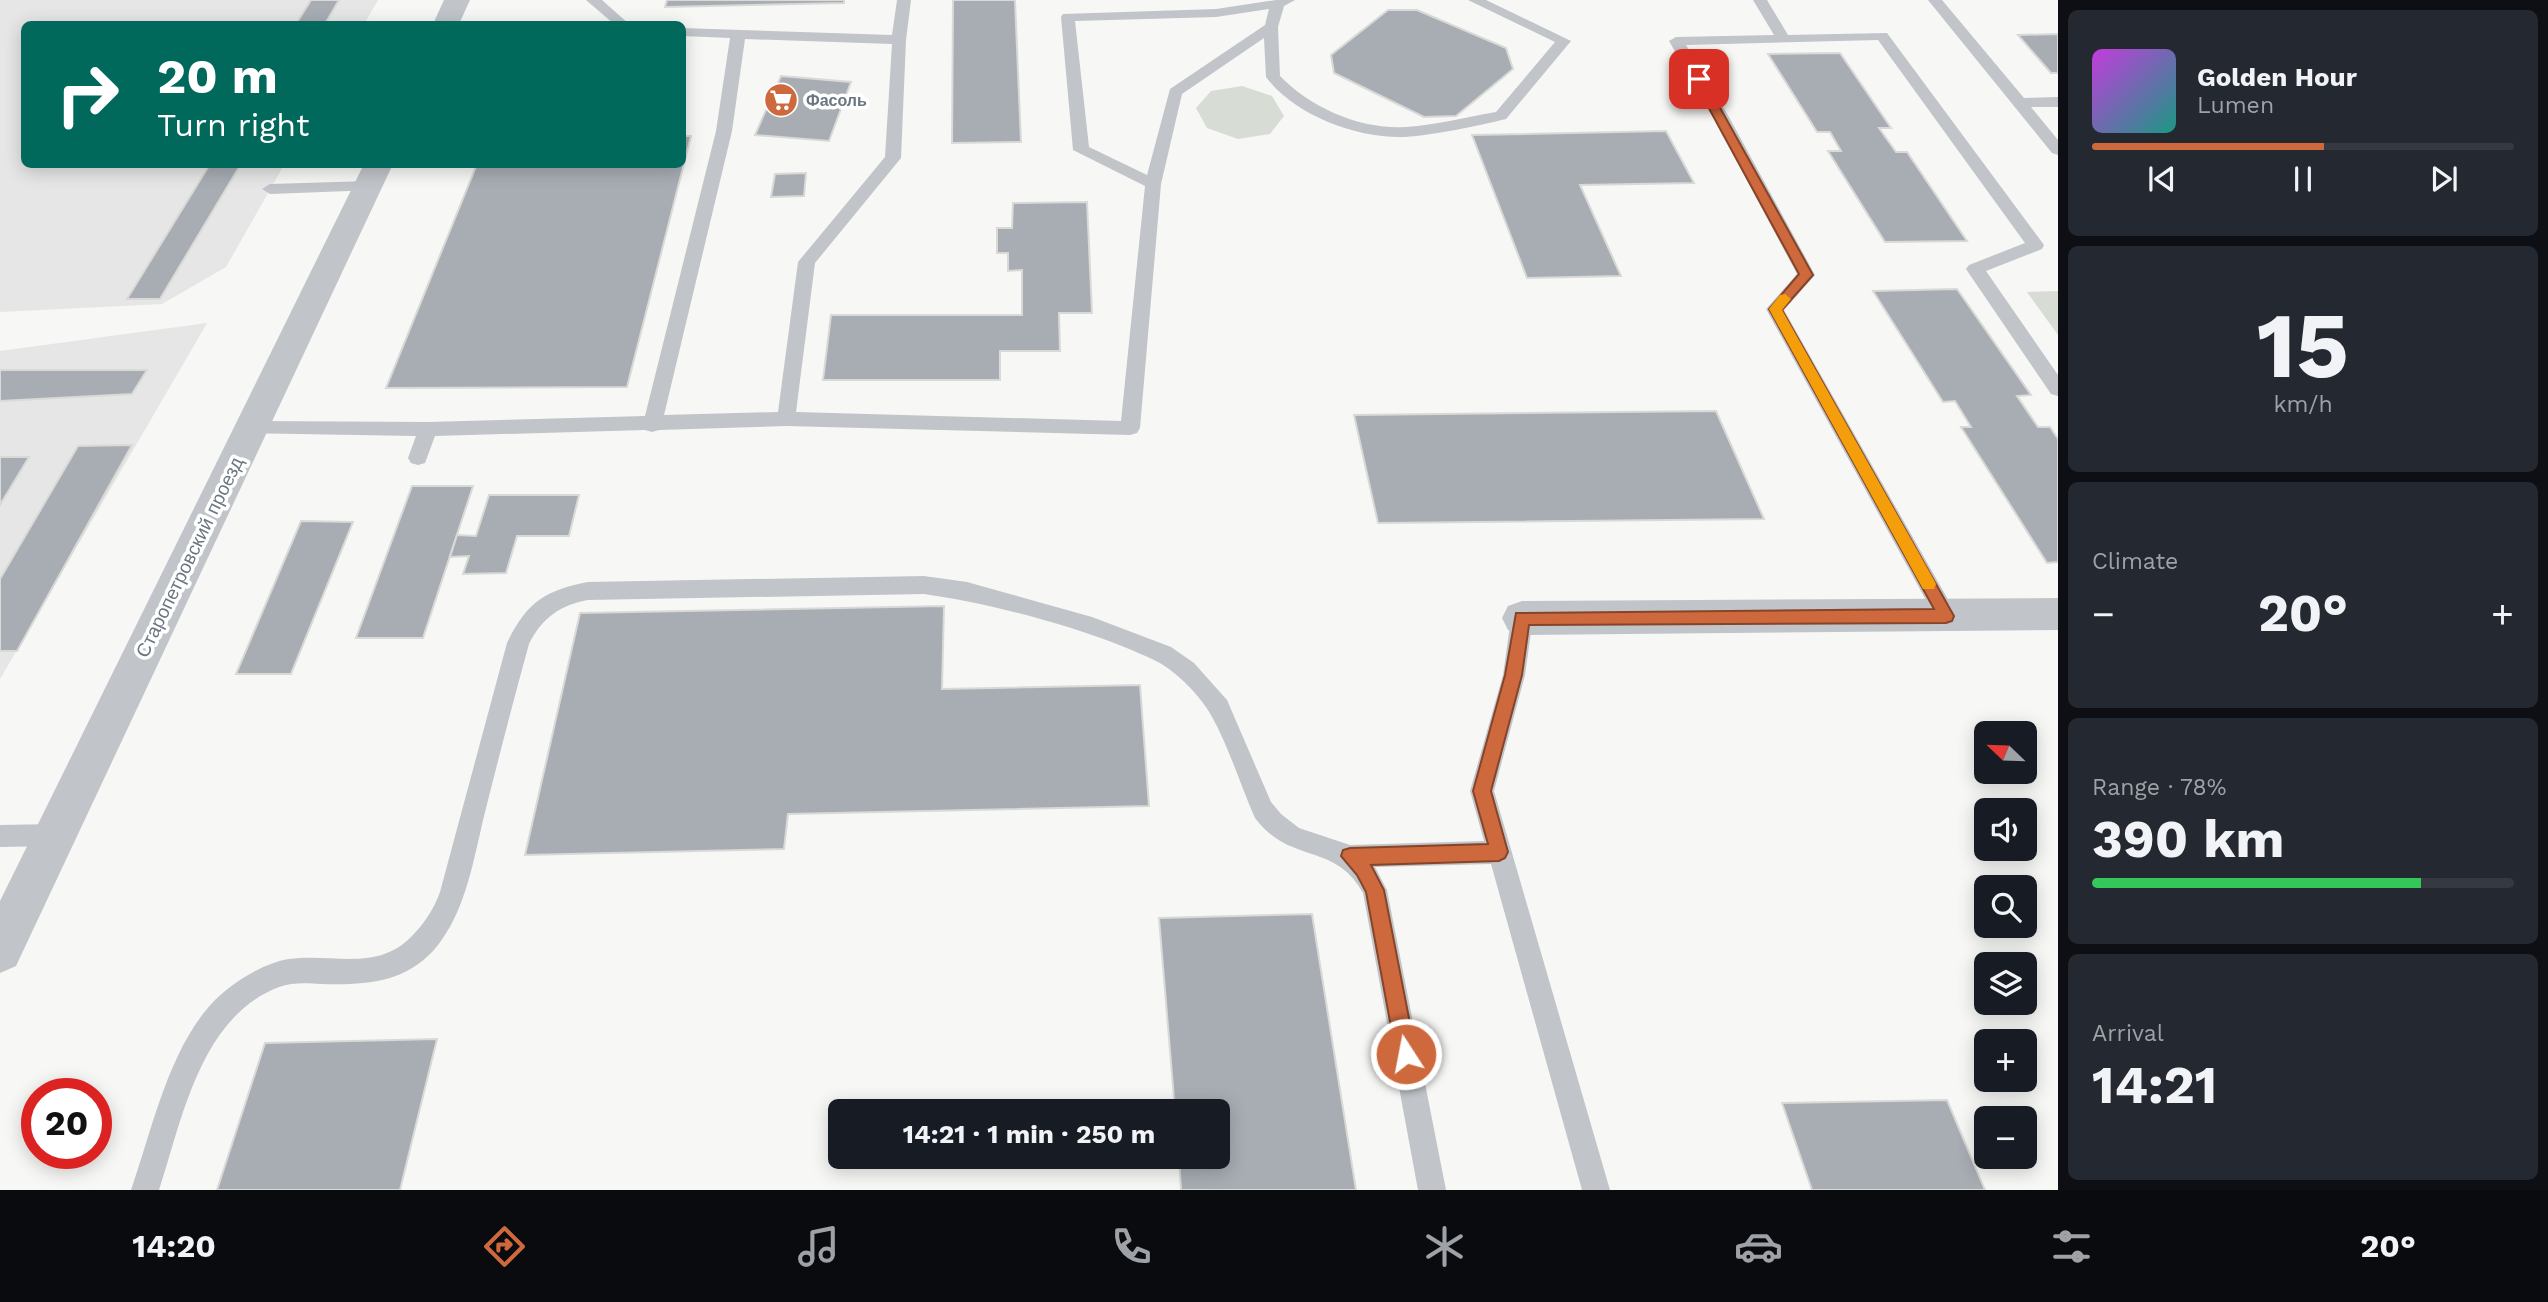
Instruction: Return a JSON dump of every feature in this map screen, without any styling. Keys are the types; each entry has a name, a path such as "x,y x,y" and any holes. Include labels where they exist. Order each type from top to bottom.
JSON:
{"street":[{"path":"447,21 457,0"},
{"name":"Старопетровский проезд","path":"0,950 374,175"},
{"path":"1522,618 2058,614"}],"lane":[{"path":"593,0 618,21"},
{"path":"786,419 807,262 893,158 899,40 904,0"},
{"path":"1283,2 1271,27 1273,78 1292,97 1319,113 1359,126 1404,132 1501,116 1564,40 1475,0"},
{"path":"1760,0 1784,39"},
{"path":"1935,0 2058,150"},
{"path":"1153,184 1081,150 1068,17 1216,13 1283,2"},
{"path":"252,428 428,429 652,425 786,419 1130,428 1153,184 1175,92 1271,27"},
{"path":"686,32 899,40"},
{"path":"652,425 724,131 738,34"},
{"path":"1946,616 1775,309 1806,275 1721,117 1676,41 1882,36 2036,245 1975,269 2058,389"},
{"path":"2020,103 2058,102"},
{"path":"270,189 374,175"},
{"path":"418,458 428,429"},
{"path":"145,1190 189,1066 206,1032 223,1012 247,991 285,972 378,970 406,958 432,935 446,914 518,643 529,620 545,605 566,595 588,591 924,584 967,592 1092,626 1163,654 1186,670 1219,707 1263,810 1272,824 1292,839 1322,845 1350,856 1363,868 1375,890 1432,1190"},
{"path":"1522,618 1514,675 1482,791 1596,1190"},
{"path":"0,836 55,835"},
{"path":"1350,856 1499,852"}],"shaded area":[{"path":"0,0 378,0 366,21 21,21 21,168 282,168 226,267 162,304 0,312"},
{"path":"1242,86 1272,96 1284,116 1270,134 1238,139 1207,128 1196,108 1211,91"},
{"path":"2058,291 2058,335 2027,292"},
{"path":"207,323 0,679 0,351"}],"building":[{"path":"311,0 339,0 327,21 298,21"},
{"path":"667,0 844,0 844,3 665,7"},
{"path":"953,0 1015,0 1021,142 952,143"},
{"path":"1388,10 1417,10 1506,48 1513,69 1456,116 1424,117 1334,73 1331,55"},
{"path":"2058,34 2058,73 2051,73 2018,35"},
{"path":"1840,53 1891,128 1879,128 1896,152 1907,152 1967,241 1885,242 1828,151 1841,151 1830,132 1817,132 1768,54"},
{"path":"781,76 851,82 829,141 755,135"},
{"path":"1666,131 1694,183 1580,185 1621,276 1527,278 1472,135"},
{"path":"686,136 691,136 686,156"},
{"path":"208,168 239,168 160,299 127,299"},
{"path":"475,168 683,168 627,387 386,388"},
{"path":"806,173 804,196 771,197 775,174"},
{"path":"1087,202 1092,313 1059,313 1060,351 1000,351 1000,380 823,380 831,315 1022,315 1022,270 1008,271 1008,253 997,253 997,228 1012,228 1013,203"},
{"path":"1957,289 2031,395 2017,396 2038,427 2050,427 2058,439 2058,562 2047,563 1961,427 1971,427 1955,401 1943,402 1873,291"},
{"path":"0,370 147,370 132,394 0,401"},
{"path":"1716,411 1764,519 1378,523 1354,415"},
{"path":"132,445 17,651 0,651 0,579 78,446"},
{"path":"0,457 29,457 0,505"},
{"path":"412,486 473,486 423,638 356,638"},
{"path":"489,495 579,495 569,536 517,536 506,573 463,574 469,556 450,557 457,535 476,536"},
{"path":"301,521 353,522 291,674 236,674"},
{"path":"944,606 942,689 1140,685 1149,806 788,814 784,849 525,855 580,613"},
{"path":"1312,914 1356,1190 1181,1190 1180,1169 1230,1169 1230,1099 1174,1099 1159,918"},
{"path":"437,1039 400,1190 217,1190 265,1043"},
{"path":"1947,1100 1985,1190 1812,1190 1782,1103"}],"slow traffic":[{"path":"1785,299 1775,309 1928,584"}],"place":[{"name":"Фасоль","path":"781,100"}],"route":[{"path":"1406,1054 1375,890 1363,868 1350,856 1499,852 1482,791 1514,675 1522,618 1946,616 1775,309 1806,275 1699,79"}]}
